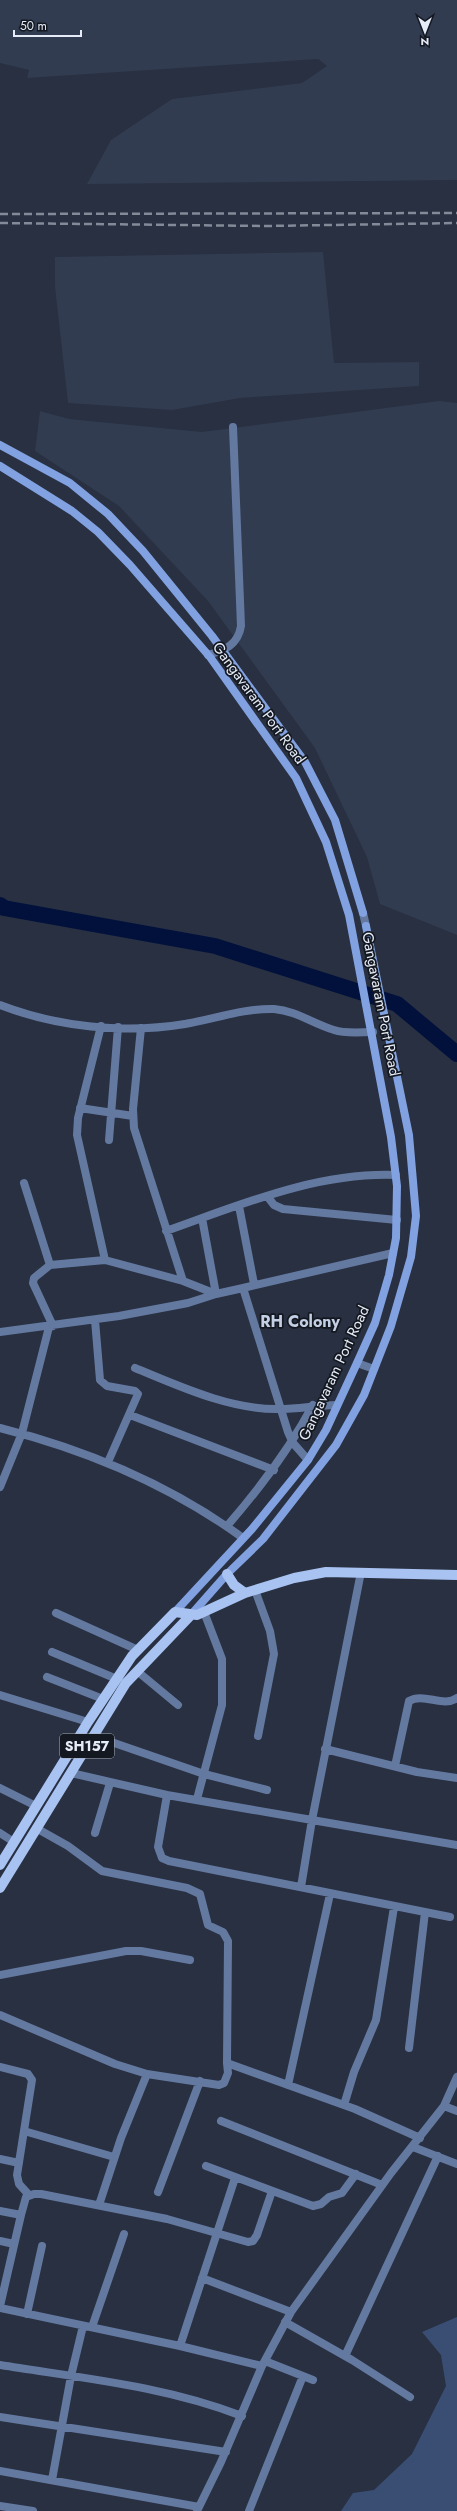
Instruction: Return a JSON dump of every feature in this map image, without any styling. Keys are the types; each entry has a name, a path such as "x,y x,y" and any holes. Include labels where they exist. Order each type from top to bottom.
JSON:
{"main road":[{"path":"175,1612 190,1616 204,1612 244,1593 294,1578 326,1572 457,1575"},
{"path":"227,1574 234,1585 244,1593"},
{"name":"SH157","path":"0,1865 103,1699 138,1650 175,1612"},
{"name":"SH157","path":"0,1888 126,1683 190,1616"}],"street":[{"path":"208,655 223,651 236,641 241,626 233,427"},
{"name":"Gangavaram Port Road","path":"0,445 70,483 108,514 143,551 223,651 305,762 327,803 342,840 363,913 388,1023 410,1135 416,1190 416,1232 402,1290 374,1369 360,1401 336,1445 263,1540 227,1574 190,1616"},
{"name":"Gangavaram Port Road","path":"0,466 72,511 98,532 130,565 208,655 296,778 326,842 351,924 372,1028 396,1175 397,1220 389,1276 375,1323 337,1405 308,1460 243,1538 175,1612"},
{"path":"0,1005 41,1020 101,1026 141,1028 184,1024 245,1012 275,1009 300,1014 340,1032 352,1032 372,1028"},
{"path":"101,1026 80,1108 77,1135 79,1150 105,1260"},
{"path":"109,1140 118,1027"},
{"path":"141,1028 133,1116 166,1231 183,1281"},
{"path":"80,1108 111,1114 133,1116"},
{"path":"166,1231 267,1196 332,1179 375,1175 396,1175"},
{"path":"24,1183 50,1265"},
{"path":"267,1196 274,1205 283,1209 397,1220"},
{"path":"239,1206 254,1284"},
{"path":"202,1218 216,1294"},
{"path":"0,1332 51,1327 188,1303 254,1284 393,1253"},
{"path":"0,1487 22,1433 51,1327 33,1283 34,1278 50,1265 105,1260 183,1281 216,1294"},
{"path":"243,1288 279,1409 293,1443 308,1460"},
{"path":"95,1320 100,1380 107,1386 137,1392 137,1399 108,1462"},
{"path":"357,1363 374,1369"},
{"path":"135,1368 214,1398 238,1404 279,1409 313,1405 337,1405"},
{"path":"227,1526 274,1470 293,1443 313,1405"},
{"path":"130,1415 274,1470"},
{"path":"0,1428 72,1448 108,1462 152,1482 227,1526 243,1538"},
{"path":"301,1887 325,1749 361,1572"},
{"path":"255,1590 270,1631 274,1654 258,1736"},
{"path":"197,1800 222,1706 222,1659 204,1612"},
{"path":"56,1613 138,1650"},
{"path":"52,1652 117,1679"},
{"path":"137,1671 178,1705"},
{"path":"47,1677 103,1699"},
{"path":"0,1695 88,1722"},
{"path":"395,1766 409,1701 425,1699 450,1701 457,1698"},
{"path":"94,1736 204,1774 267,1790"},
{"path":"325,1749 395,1766 457,1778"},
{"path":"71,1773 167,1795 457,1845"},
{"path":"95,1833 110,1783"},
{"path":"0,1788 36,1806"},
{"path":"167,1795 158,1847 162,1858 330,1894 450,1917"},
{"path":"0,2015 115,2064 147,2074 219,2085 224,2083 228,2073 228,1941 223,1932 208,1925 200,1894 187,1888 102,1871 68,1846 36,1828"},
{"path":"0,1832 14,1842"},
{"path":"288,2085 330,1894"},
{"path":"344,2105 354,2072 376,2020 394,1907"},
{"path":"410,2048 425,1912"},
{"path":"0,1975 126,1952 147,1952 190,1960"},
{"path":"227,2063 344,2105 420,2138"},
{"path":"0,2067 28,2074 31,2077 32,2084 19,2164 18,2180 30,2195"},
{"path":"99,2204 114,2156 147,2074"},
{"path":"0,2471 198,2509 226,2452 264,2363 285,2322 382,2185 444,2106 457,2077"},
{"path":"158,2192 200,2081"},
{"path":"444,2106 457,2110"},
{"path":"221,2121 382,2185"},
{"path":"24,2131 114,2156"},
{"path":"413,2147 457,2164"},
{"path":"345,2356 438,2156"},
{"path":"0,2159 19,2164"},
{"path":"206,2166 306,2204 317,2206 329,2197 345,2191 356,2174"},
{"path":"180,2346 235,2178"},
{"path":"272,2191 257,2235 252,2241 243,2242 216,2233 99,2204 41,2194 30,2195 23,2203 2,2289 0,2307 83,2326 264,2363 313,2380"},
{"path":"0,2211 21,2215"},
{"path":"92,2327 124,2234"},
{"path":"0,2241 14,2244"},
{"path":"27,2314 42,2246"},
{"path":"202,2278 291,2312"},
{"path":"285,2322 345,2356 410,2397"},
{"path":"52,2480 71,2376 83,2326"},
{"path":"0,2365 120,2384 208,2403 242,2416"},
{"path":"249,2511 303,2376"},
{"path":"0,2417 226,2452"},
{"path":"0,2506 33,2511"}],"shaded area":[{"path":"0,0 457,0 457,180 87,184 111,140 172,99 302,83 327,66 318,59 27,78 29,70 0,63"},
{"path":"323,252 334,363 419,362 419,386 240,398 172,410 68,403 55,287 55,257"},
{"path":"439,401 457,403 457,935 380,904 367,857 315,748 208,601 119,506 35,451 40,411 69,419 202,432"},
{"path":"457,2317 457,2511 341,2511 353,2493 374,2490 412,2454 446,2386 441,2355 422,2332"}],"waterway":[{"path":"0,905 4,908 215,946 397,1004 457,1054"}],"railway":[{"path":"0,214 457,213"},
{"path":"0,223 266,226 457,223"}],"district":[{"name":"RH Colony","path":"300,1321"}]}
